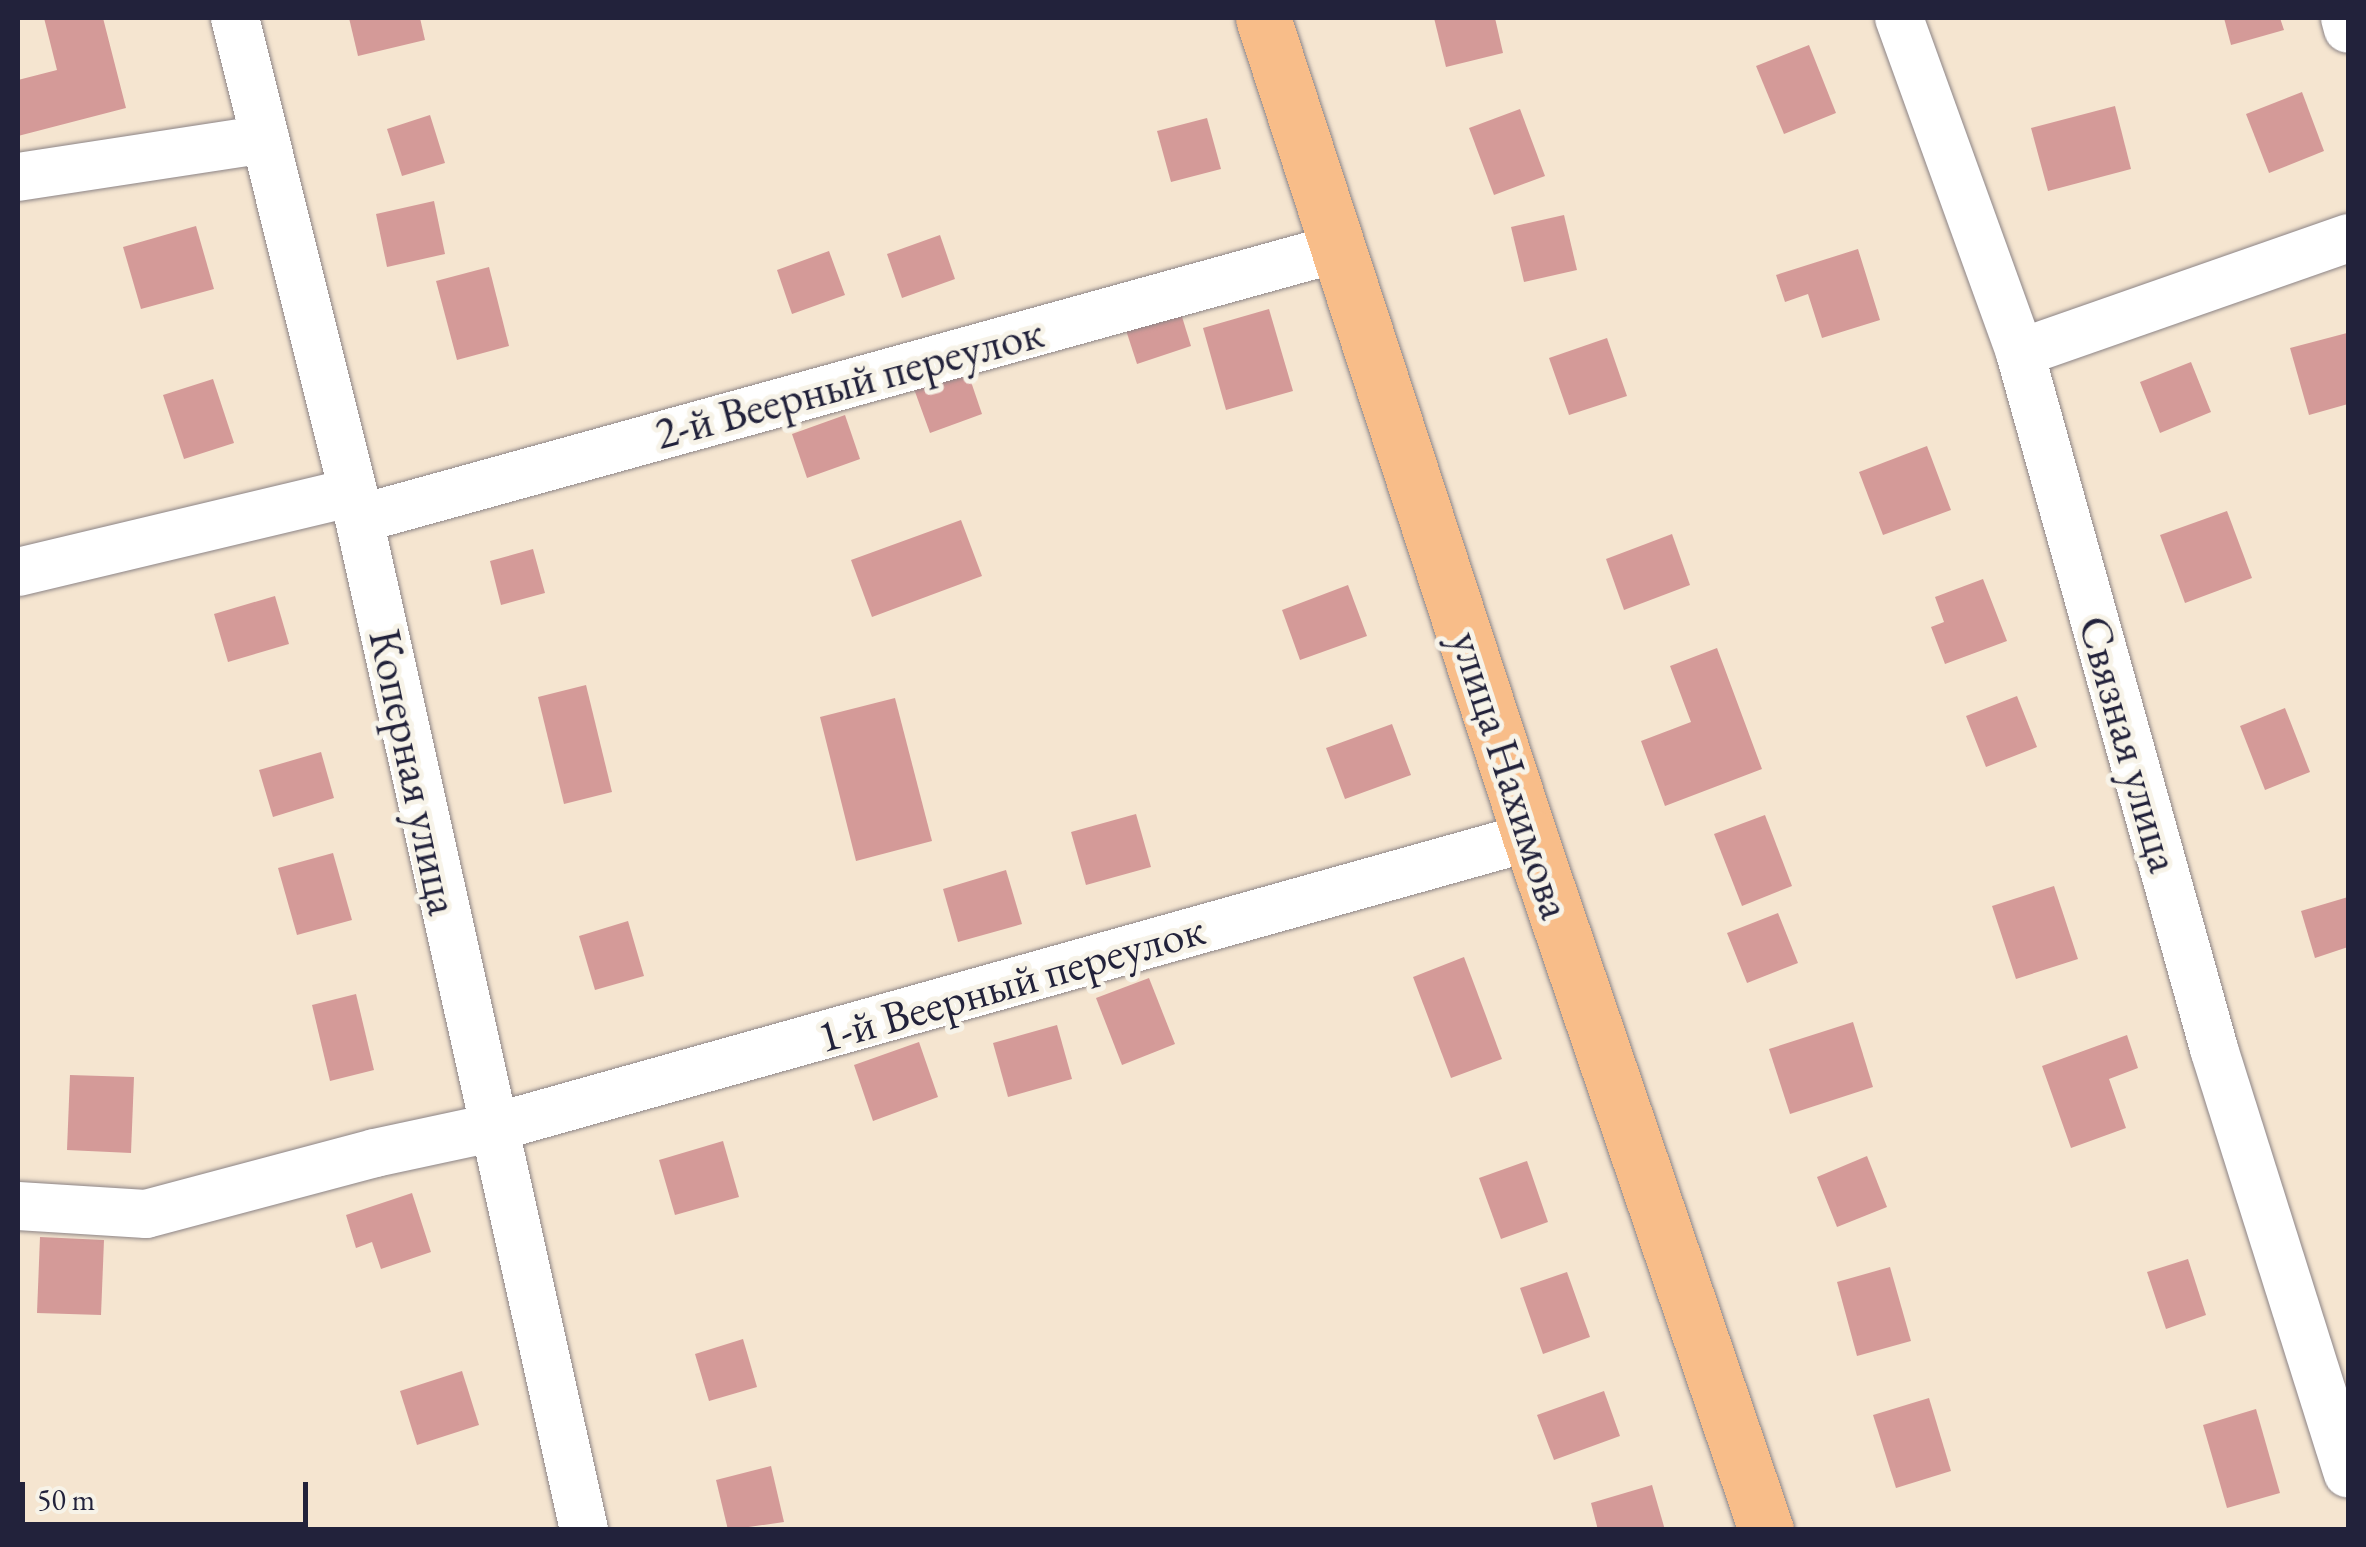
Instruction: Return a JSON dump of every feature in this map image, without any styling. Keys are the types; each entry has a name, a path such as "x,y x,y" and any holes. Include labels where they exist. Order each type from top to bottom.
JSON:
{"main road":[{"name":"улица Нахимова","path":"1264,18 1530,837 1766,1530"}],"street":[{"name":"Коперная улица","path":"235,18 357,505 584,1530"},
{"name":"Связная улица","path":"1900,18 2020,353 2214,1049 2348,1473"},
{"path":"2345,18 2348,29"},
{"path":"18,177 265,139"},
{"path":"2020,353 2348,238"},
{"name":"2-й Веерный переулок","path":"18,572 357,505 1340,248"},
{"name":"1-й Веерный переулок","path":"18,1206 146,1214 492,1128 1530,837"}],"building":[{"path":"44,18 103,18 126,108 18,136 18,80 57,70"},
{"path":"349,18 420,18 425,40 358,56"},
{"path":"1434,18 1495,18 1503,53 1446,67"},
{"path":"2224,18 2280,18 2284,30 2231,45"},
{"path":"1809,45 1836,113 1784,134 1756,66"},
{"path":"2302,92 2324,151 2269,173 2246,114"},
{"path":"2115,106 2131,169 2048,191 2031,128"},
{"path":"1520,109 1545,176 1494,195 1469,128"},
{"path":"430,115 445,163 402,176 387,129"},
{"path":"1207,118 1221,169 1171,182 1157,131"},
{"path":"434,201 445,254 387,267 376,214"},
{"path":"1564,215 1577,270 1524,282 1511,227"},
{"path":"196,226 214,289 141,309 123,247"},
{"path":"940,235 955,279 902,298 887,254"},
{"path":"1858,249 1880,320 1822,338 1808,294 1785,302 1776,275"},
{"path":"829,251 845,295 792,314 777,270"},
{"path":"489,267 509,346 457,360 436,281"},
{"path":"1179,307 1191,346 1137,364 1124,324"},
{"path":"1269,309 1293,391 1226,410 1203,328"},
{"path":"2347,333 2348,404 2309,415 2290,348"},
{"path":"1607,338 1627,396 1569,415 1549,358"},
{"path":"2191,362 2211,412 2160,433 2140,382"},
{"path":"967,370 982,414 930,433 914,389"},
{"path":"213,379 234,443 184,459 163,395"},
{"path":"845,415 860,459 807,478 792,434"},
{"path":"1927,446 1951,510 1883,535 1859,472"},
{"path":"2227,511 2252,578 2185,603 2160,535"},
{"path":"961,520 982,576 872,617 851,560"},
{"path":"1672,534 1690,585 1624,610 1606,559"},
{"path":"533,549 545,593 501,605 490,561"},
{"path":"1983,579 2007,641 1945,664 1931,627 1944,622 1935,597"},
{"path":"1348,585 1367,636 1300,660 1282,610"},
{"path":"275,596 289,644 228,662 214,614"},
{"path":"1717,648 1762,769 1665,806 1641,741 1691,722 1670,666"},
{"path":"586,685 612,792 564,804 538,697"},
{"path":"2017,696 2037,747 1986,767 1966,716"},
{"path":"895,698 932,841 856,861 820,717"},
{"path":"2285,708 2310,772 2265,790 2240,726"},
{"path":"1392,724 1411,775 1345,799 1326,748"},
{"path":"321,752 334,798 273,817 259,770"},
{"path":"1136,814 1151,867 1086,885 1071,832"},
{"path":"1765,815 1792,886 1742,906 1714,834"},
{"path":"333,853 352,920 297,935 278,868"},
{"path":"1006,870 1022,924 958,942 943,889"},
{"path":"2054,886 2078,959 2016,979 1992,906"},
{"path":"2348,897 2348,947 2315,958 2301,911"},
{"path":"1778,913 1798,963 1747,983 1727,933"},
{"path":"628,921 644,976 595,990 579,936"},
{"path":"1464,957 1502,1059 1451,1078 1413,977"},
{"path":"1149,978 1175,1044 1122,1065 1096,998"},
{"path":"356,994 374,1070 330,1081 312,1005"},
{"path":"1853,1022 1873,1087 1790,1114 1769,1049"},
{"path":"1057,1025 1072,1079 1008,1097 993,1043"},
{"path":"2127,1035 2138,1068 2109,1079 2126,1128 2071,1148 2042,1066"},
{"path":"919,1042 938,1097 873,1121 854,1065"},
{"path":"70,1075 134,1077 131,1153 67,1150"},
{"path":"723,1141 739,1197 675,1215 659,1160"},
{"path":"1867,1156 1887,1207 1837,1227 1817,1177"},
{"path":"1527,1161 1548,1222 1501,1239 1479,1178"},
{"path":"412,1193 431,1252 381,1269 372,1242 356,1248 346,1215"},
{"path":"40,1237 104,1240 101,1315 37,1313"},
{"path":"2188,1259 2206,1315 2166,1329 2147,1272"},
{"path":"1890,1267 1911,1341 1857,1356 1837,1282"},
{"path":"1567,1272 1590,1337 1543,1354 1520,1288"},
{"path":"743,1339 757,1387 709,1401 695,1354"},
{"path":"462,1371 479,1425 417,1445 400,1391"},
{"path":"1604,1391 1620,1436 1554,1460 1537,1415"},
{"path":"1929,1398 1951,1471 1896,1488 1873,1415"},
{"path":"2256,1409 2280,1493 2227,1508 2203,1425"},
{"path":"771,1466 784,1522 728,1530 716,1480"},
{"path":"1652,1485 1665,1530 1598,1530 1591,1503"}]}
